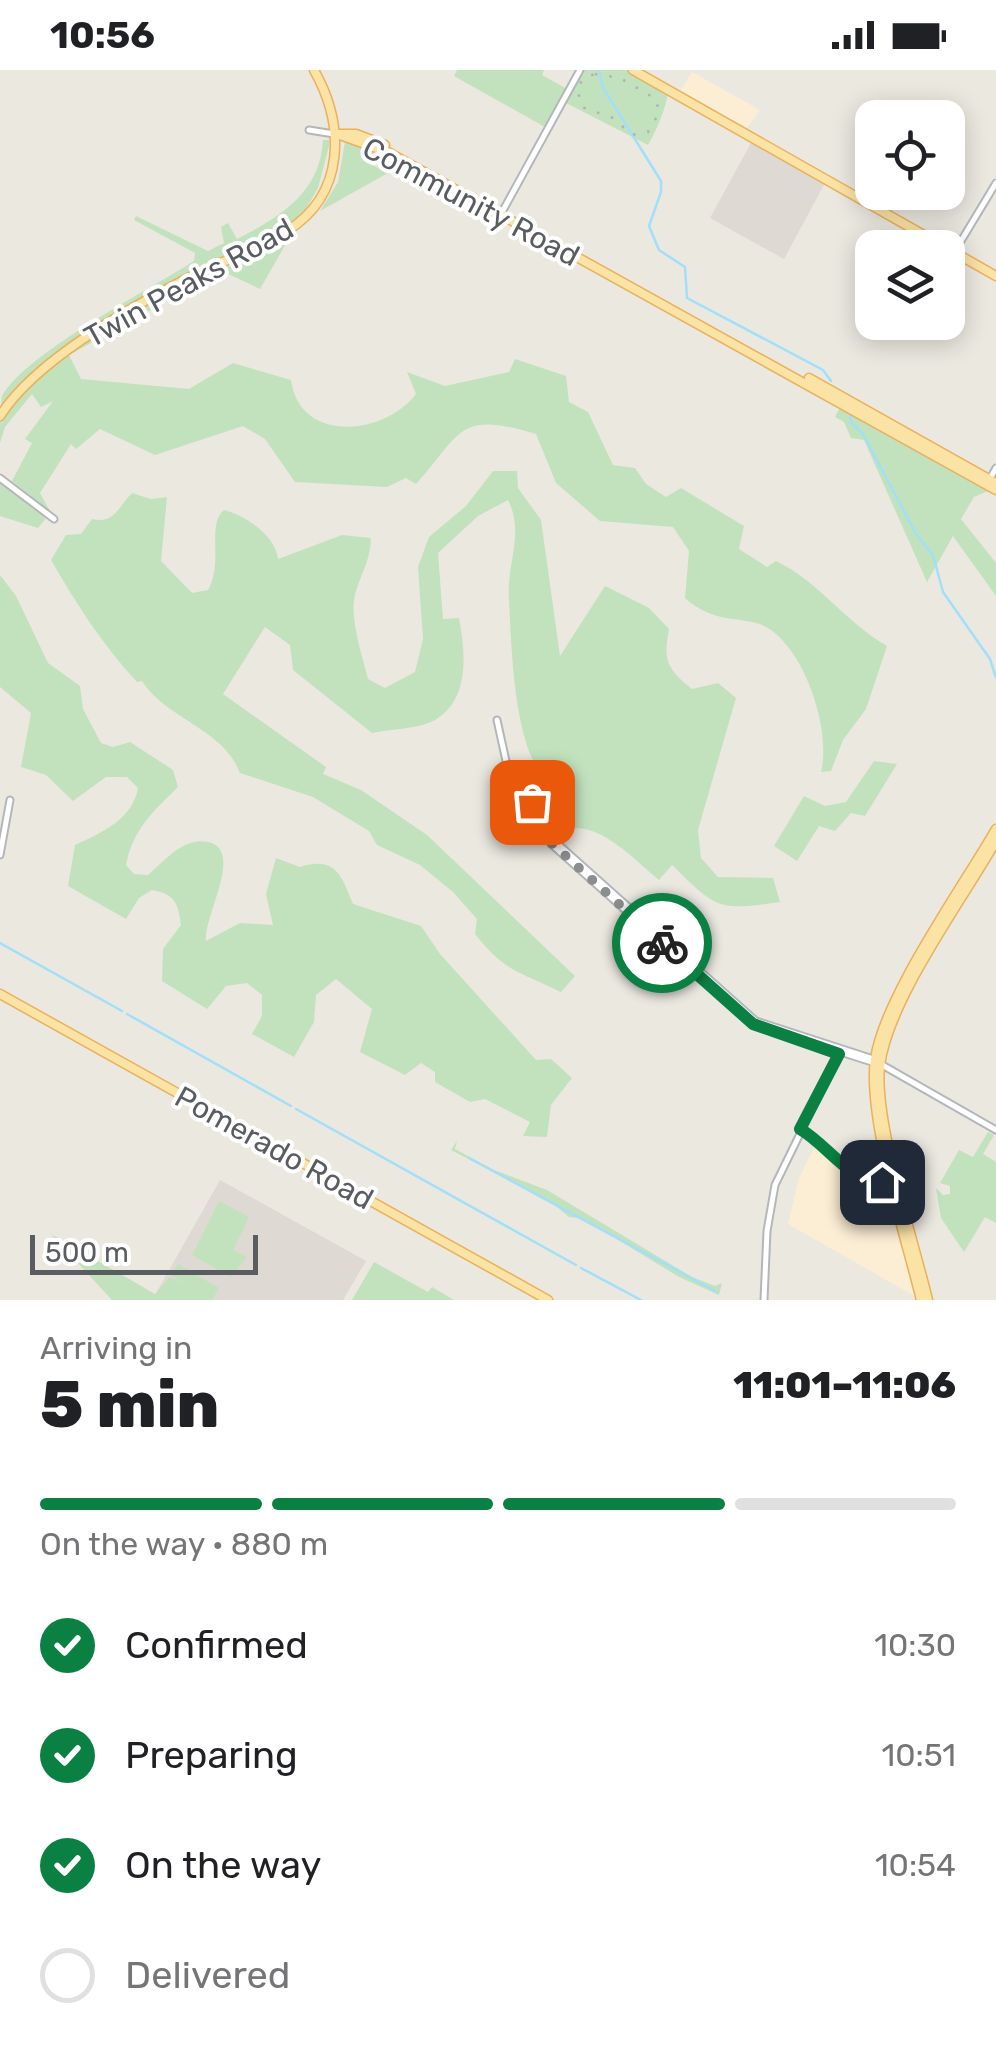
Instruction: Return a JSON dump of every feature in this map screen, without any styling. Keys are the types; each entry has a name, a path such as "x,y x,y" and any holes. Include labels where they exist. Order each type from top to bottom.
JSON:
{"main road":[{"name":"Twin Peaks Road","path":"0,416 45,366 168,289 298,223 325,190 335,164 337,134 332,106 314,70"},
{"path":"633,70 919,230"},
{"name":"Community Road","path":"337,134 385,150 644,288 873,418 912,434 992,484"},
{"name":"Community Road","path":"502,213 836,399 867,409 992,484"},
{"path":"965,257 996,276"},
{"path":"644,288 670,308 694,316"},
{"path":"878,1065 895,1016 960,903 996,829"},
{"path":"924,1300 882,1106 878,1065 889,1014 963,887 996,841"},
{"path":"960,903 963,887"},
{"name":"Pomerado Road","path":"0,994 548,1300"}],"street":[{"path":"502,213 580,70"},
{"path":"308,130 337,134"},
{"path":"965,236 996,183"},
{"path":"992,484 996,468"},
{"path":"0,478 54,519"},
{"path":"497,720 502,753 536,816 563,851 758,1027 878,1065 996,1130"},
{"path":"0,855 10,800"},
{"path":"764,1300 771,1201 780,1168 840,1052"},
{"path":"800,1129 824,1144 859,1178 897,1182"}],"shaded area":[{"path":"636,70 680,91 692,72 760,110 747,128 706,106 700,114 633,76"},
{"path":"751,143 825,183 784,259 710,218"},
{"path":"816,1143 860,1183 891,1189 916,1297 788,1224 799,1178"},
{"path":"220,1180 366,1261 343,1300 165,1300 155,1295"}],"green space":[{"path":"457,70 544,70 542,75 567,89 545,127 454,76"},
{"path":"584,70 628,70 668,92 648,145 566,103"},
{"path":"323,140 329,140 329,146 318,188 260,289 222,271 69,355 81,379 189,389 233,363 291,380 298,401 310,415 326,424 345,427 365,425 402,408 416,394 407,372 445,386 509,372 515,359 566,376 569,402 588,412 613,465 635,468 646,484 666,497 681,488 744,526 739,549 767,567 776,561 791,569 887,646 866,709 843,740 831,771 821,772 819,716 805,676 784,642 762,625 709,613 685,598 689,551 673,527 600,521 556,483 536,434 510,427 475,426 453,439 416,484 406,478 387,487 295,482 265,439 243,426 155,455 100,429 76,449 71,444 40,493 50,511 12,481 32,443 25,439 53,401 41,407 32,394 5,427 0,443 2,396 15,379 61,342 194,261 195,253 134,220 136,216 208,251 224,243 221,227 228,223 237,239 295,201 314,175"},
{"path":"345,142 375,151 368,163 388,173 320,211 338,182"},
{"path":"841,405 988,491 974,497 961,519 996,563 996,596 953,536 927,582 864,440 851,438 844,422 835,417"},
{"path":"493,471 517,471 518,488 541,520 560,656 605,586 649,608 669,629 669,663 692,689 718,683 736,698 698,830 701,858 718,877 773,878 780,902 743,906 719,903 699,891 672,865 659,880 596,832 567,828 552,834 532,798 545,790 527,746 515,687 509,586 515,525 508,500 478,516 438,553 443,619 459,618 464,659 455,700 435,720 372,733 293,670 290,645 265,627 223,694 326,767 323,774 361,790 427,835 575,976 561,992 496,957 475,934 477,919 453,892 420,865 377,845 369,831 313,797 240,773 221,745 165,706 142,681 137,682 91,624 51,560 66,535 81,534 92,519 111,517 132,493 151,499 167,497 161,561 192,593 208,590 213,579 216,525 224,510 258,528 272,542 278,559 342,535 371,538 354,601 355,623 368,679 385,688 415,672 423,639 418,567 429,537 466,506"},
{"path":"0,482 46,518 38,528 0,516"},
{"path":"0,575 16,596 48,663 80,686 83,709 101,743 113,747 130,742 173,770 178,787 146,821 129,852 126,865 134,874 148,875 190,843 208,842 218,847 223,870 206,941 240,923 273,925 266,894 276,858 300,867 330,867 341,878 353,904 421,926 440,954 536,1060 551,1059 572,1078 551,1105 547,1137 523,1136 530,1122 485,1099 470,1102 435,1082 435,1072 421,1063 405,1075 360,1052 372,1009 336,979 316,995 314,1022 294,1057 252,1034 262,1016 262,995 247,983 226,986 207,1009 162,981 163,949 181,925 177,905 170,897 152,890 139,898 126,919 68,886 75,845 123,816 138,788 127,777 106,777 73,801 46,775 21,767 31,713 0,687"},
{"path":"874,761 897,764 865,816 851,813 835,831 819,826 797,861 774,846 804,796 825,806 846,802"},
{"path":"988,1132 994,1135 983,1154 996,1162 996,1223 985,1217 964,1252 941,1218 936,1188 943,1195 950,1194 950,1186 940,1183 959,1150 973,1157"},
{"path":"457,1141 455,1149 494,1170 547,1190 692,1277 715,1286 722,1283 719,1295 679,1277 584,1219 569,1217 551,1202 451,1150"},
{"path":"219,1201 249,1217 233,1250 247,1257 231,1277 192,1255"},
{"path":"51,1234 155,1294 170,1277 185,1284 171,1275 178,1264 219,1288 212,1300 112,1300"},
{"path":"374,1262 428,1292 432,1287 454,1300 352,1300"}],"waterway":[{"path":"599,70 603,88 661,181 649,226 659,250 685,267 687,298 823,370 831,381"},
{"path":"850,411 851,422 863,434 916,534 933,555 943,592 990,659 996,678"},
{"path":"0,943 122,1011"},
{"path":"127,1014 291,1106"},
{"path":"296,1109 576,1265"},
{"path":"469,1158 717,1292"},
{"path":"581,1268 641,1300"}],"railway":[{"path":"595,74 620,78 656,99 659,113 648,132 632,135 613,118 582,107 577,88 584,78 595,74"}],"way so far":[{"path":"532,802 524,792 548,840 662,943"}],"route":[{"path":"662,943 753,1024 839,1054 800,1129 824,1144 859,1178 882,1182"}]}
